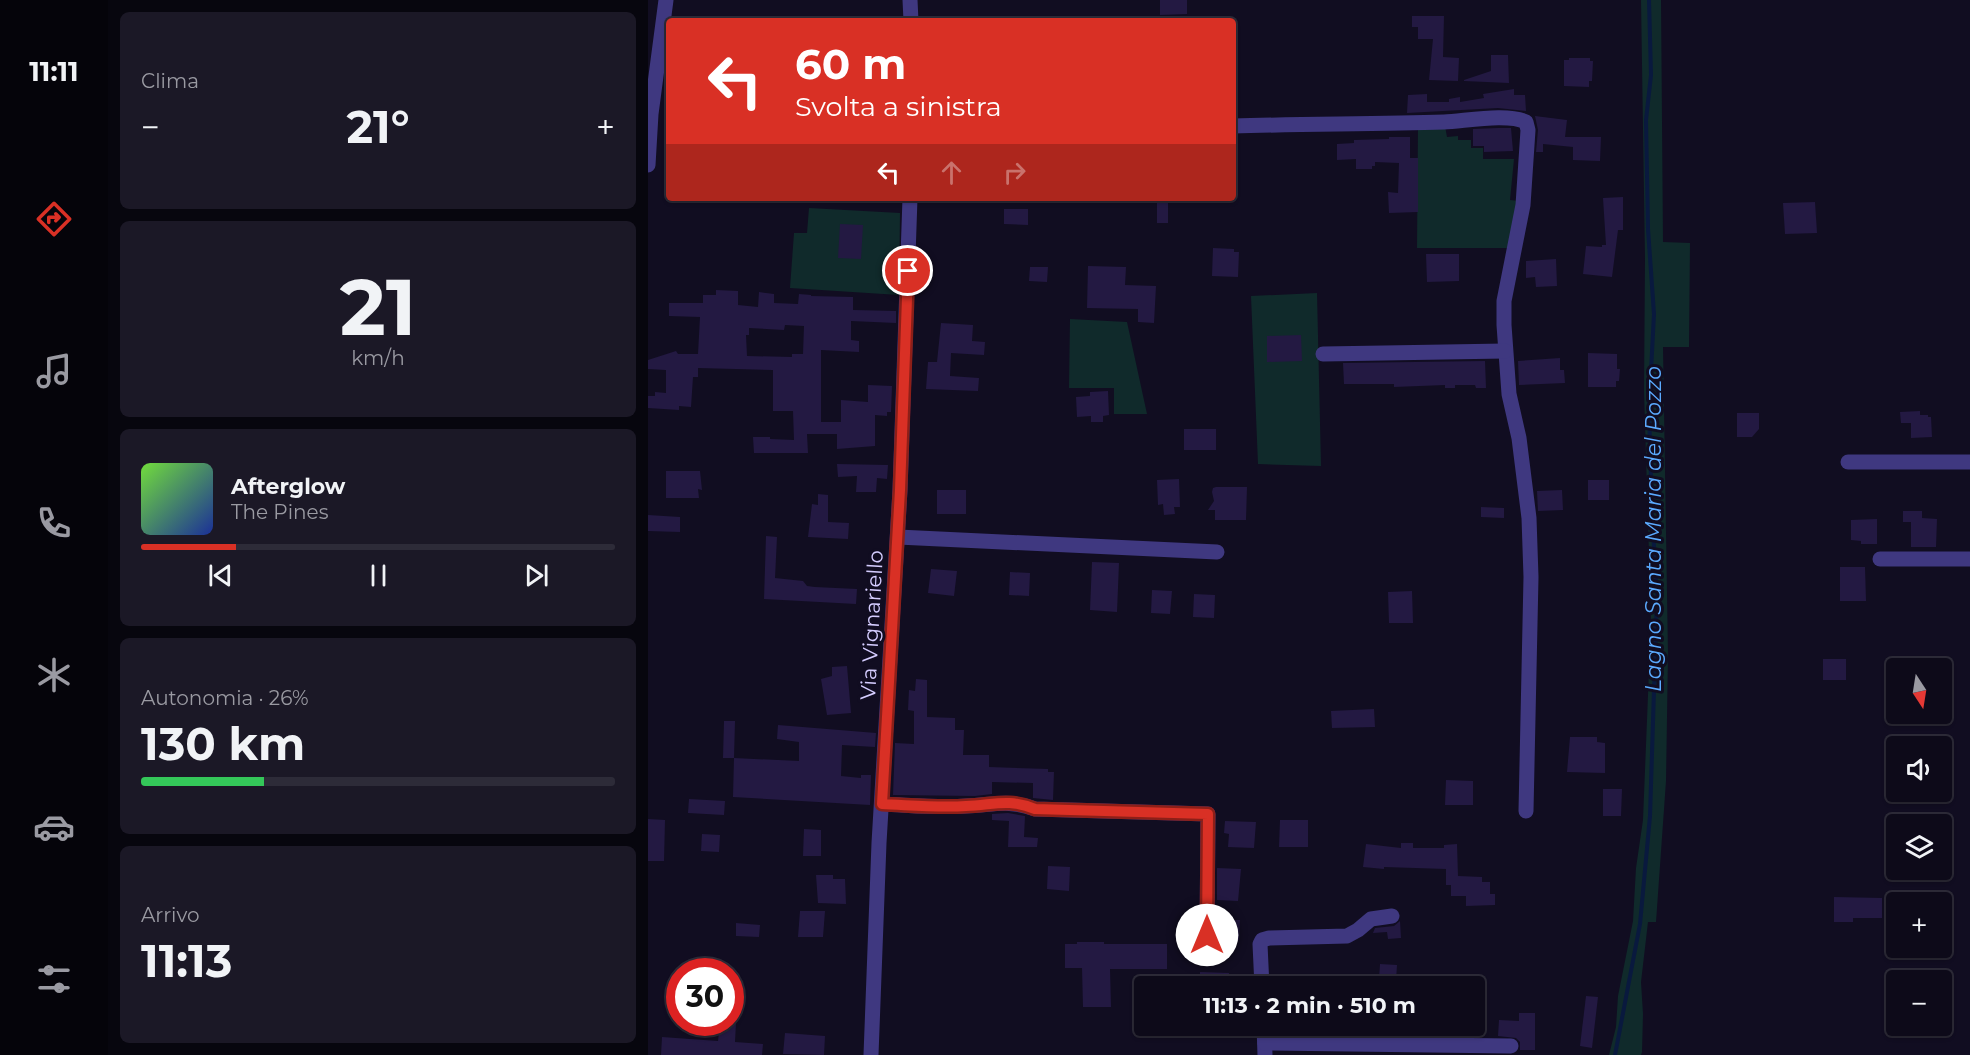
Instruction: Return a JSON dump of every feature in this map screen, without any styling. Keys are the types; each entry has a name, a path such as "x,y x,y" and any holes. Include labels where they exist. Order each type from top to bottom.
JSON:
{"street":[{"path":"648,165 651,114 666,0"},
{"path":"909,0 911,18"},
{"path":"1236,126 1502,119 1522,120 1527,123 1523,205 1504,301 1509,394 1519,438 1529,518 1531,577 1526,811"},
{"name":"Via Vignariello","path":"870,1055 898,537 910,201"},
{"path":"1323,354 1505,351"},
{"path":"1848,462 1970,462"},
{"path":"898,537 1217,552"},
{"path":"1880,559 1970,558"},
{"path":"882,804 966,807 999,802 1019,803 1035,809 1208,814 1207,935"},
{"path":"1261,976 1260,944 1262,940 1347,936 1371,918 1392,916"},
{"path":"1265,1049 1511,1046"}],"green space":[{"path":"1641,0 1661,0 1663,242 1690,243 1689,347 1663,347 1668,654 1666,781 1656,922 1648,922 1641,982 1642,1052 1641,1055 1609,1055 1616,1027 1618,996 1633,921 1636,868 1643,820 1651,620 1644,391 1645,259"},
{"path":"1418,126 1445,126 1447,137 1458,136 1458,140 1471,140 1471,148 1483,148 1483,159 1514,159 1510,200 1519,201 1512,248 1417,248"},
{"path":"809,208 900,213 899,295 790,288 794,233 807,233"},
{"path":"1317,293 1321,466 1258,464 1251,296"},
{"path":"1070,319 1127,322 1147,414 1114,414 1114,388 1069,388"}],"building":[{"path":"1160,0 1187,0 1187,14 1160,15"},
{"path":"1412,16 1444,16 1443,57 1459,58 1458,81 1429,80 1433,39 1418,39 1418,27 1412,27"},
{"path":"1491,55 1508,55 1509,83 1464,81 1491,71"},
{"path":"1569,58 1590,58 1590,61 1593,61 1592,81 1589,81 1589,87 1564,86 1564,60 1569,60"},
{"path":"1514,89 1514,95 1525,95 1526,111 1498,108 1407,113 1408,95 1427,94 1427,102 1449,102 1449,99 1460,97 1460,102 1484,98 1483,94"},
{"path":"1535,116 1567,120 1565,137 1601,137 1600,161 1573,160 1573,147 1543,144 1543,152 1536,152 1538,130"},
{"path":"1511,128 1513,151 1484,152 1484,146 1473,146 1473,129"},
{"path":"1389,137 1410,137 1410,158 1418,158 1418,212 1389,213 1388,192 1398,193 1399,163 1375,162 1372,169 1356,169 1356,159 1337,160 1337,144 1354,143 1354,140 1389,139"},
{"path":"1623,197 1623,230 1618,230 1612,277 1583,274 1586,246 1606,245 1603,198"},
{"path":"1815,202 1817,233 1785,234 1783,203"},
{"path":"1157,203 1168,203 1168,223 1157,223"},
{"path":"1004,209 1028,209 1028,225 1004,224"},
{"path":"840,224 863,225 861,259 838,258"},
{"path":"1213,248 1234,249 1234,252 1239,252 1238,277 1212,276"},
{"path":"1426,254 1459,254 1459,281 1427,282"},
{"path":"1556,259 1557,286 1536,287 1535,277 1526,278 1526,261"},
{"path":"1088,266 1126,267 1125,285 1156,286 1154,323 1138,322 1138,309 1087,308"},
{"path":"1030,267 1048,267 1047,282 1029,281"},
{"path":"716,290 738,291 738,305 758,307 759,292 774,294 774,303 798,304 799,294 853,297 853,310 896,311 896,323 851,321 851,340 859,341 859,352 821,350 821,422 841,422 841,400 868,402 868,385 892,386 891,412 887,412 887,416 875,415 875,446 837,449 837,434 807,434 808,453 754,453 753,437 794,440 793,411 773,411 773,370 698,368 698,377 693,377 691,407 679,406 679,410 648,408 648,396 655,396 655,392 666,393 666,370 648,369 648,360 676,351 678,354 698,354 700,317 669,316 669,303 703,303 703,295 716,295","holes":["785,325 804,326 803,354 792,354 792,357 747,356 746,335 749,335 749,328 784,330"]},
{"path":"941,323 973,325 972,341 985,342 984,355 951,353 950,376 979,378 978,391 926,389 928,362 937,362"},
{"path":"1301,335 1302,361 1267,362 1267,336"},
{"path":"1588,353 1617,354 1617,369 1620,369 1616,387 1588,387"},
{"path":"1560,358 1560,370 1564,370 1565,383 1519,385 1518,361"},
{"path":"1485,361 1486,388 1476,388 1475,385 1455,385 1455,388 1445,388 1445,385 1394,387 1394,384 1344,384 1343,363"},
{"path":"1108,391 1109,415 1103,416 1103,422 1091,422 1091,416 1077,417 1076,397 1090,396 1090,392"},
{"path":"1920,411 1920,415 1931,417 1932,437 1911,438 1911,423 1901,423 1900,412"},
{"path":"1737,413 1759,413 1759,429 1752,437 1737,437"},
{"path":"1184,429 1216,429 1216,450 1184,450"},
{"path":"837,464 888,465 887,479 877,478 876,492 856,492 857,476 838,477"},
{"path":"666,471 700,471 702,490 698,489 699,498 666,498"},
{"path":"1179,479 1180,507 1174,507 1175,514 1164,515 1163,504 1158,505 1157,480"},
{"path":"1588,480 1609,480 1609,500 1588,500"},
{"path":"1216,487 1247,487 1246,520 1215,520 1215,510 1208,510 1214,501 1212,492"},
{"path":"937,490 966,490 966,514 937,514"},
{"path":"1562,490 1563,510 1538,511 1537,491"},
{"path":"818,494 828,495 828,522 849,523 848,539 808,537 812,504 818,505"},
{"path":"1481,507 1504,508 1504,518 1481,517"},
{"path":"1903,511 1922,511 1922,518 1937,519 1936,547 1911,547 1911,522 1903,522"},
{"path":"648,515 680,517 680,532 648,531"},
{"path":"1877,519 1877,544 1861,544 1861,541 1851,540 1851,520"},
{"path":"766,536 777,537 775,578 803,581 807,586 857,589 856,604 764,599"},
{"path":"1092,562 1119,563 1117,612 1090,610"},
{"path":"1840,567 1865,567 1866,601 1840,601"},
{"path":"931,569 957,571 954,596 928,593"},
{"path":"1010,572 1030,573 1029,596 1009,595"},
{"path":"1152,590 1172,591 1170,614 1151,613"},
{"path":"1412,591 1413,623 1389,623 1388,592"},
{"path":"1194,594 1215,595 1214,618 1193,617"},
{"path":"1823,659 1846,659 1846,680 1823,680"},
{"path":"847,666 851,713 827,715 821,679 832,676 832,667"},
{"path":"916,679 927,680 927,717 955,718 955,730 964,730 963,755 989,755 989,767 1048,769 1048,772 1054,772 1053,800 1033,798 1033,783 992,782 992,794 975,796 893,795 895,743 914,744 914,711 908,710 909,690 915,691"},
{"path":"1374,709 1375,727 1332,728 1331,711"},
{"path":"724,721 735,721 734,758 723,758"},
{"path":"778,725 876,733 875,747 842,745 841,776 861,778 861,775 871,775 870,805 733,797 734,758 799,761 799,742 777,739"},
{"path":"1570,737 1597,737 1597,742 1605,743 1605,773 1567,772"},
{"path":"1446,780 1473,781 1473,805 1445,805"},
{"path":"1603,789 1622,789 1621,816 1603,816"},
{"path":"689,799 725,801 724,815 688,813"},
{"path":"1008,813 1025,816 1024,837 1038,838 1037,847 1008,847 1009,821 992,820 992,814"},
{"path":"648,819 665,820 664,861 648,861"},
{"path":"1280,820 1308,820 1308,847 1279,847"},
{"path":"1225,821 1256,822 1254,848 1228,847 1229,834 1224,833"},
{"path":"804,829 821,830 821,856 803,856"},
{"path":"702,834 720,835 719,852 701,851"},
{"path":"1401,843 1413,843 1413,848 1444,848 1444,845 1457,844 1458,876 1482,877 1482,882 1490,882 1490,894 1495,894 1495,905 1466,906 1466,896 1451,896 1451,885 1446,885 1446,869 1363,867 1366,844 1401,848"},
{"path":"1048,866 1070,867 1069,891 1047,889"},
{"path":"1217,868 1241,869 1238,901 1217,900"},
{"path":"816,875 833,875 833,879 845,879 846,904 818,903"},
{"path":"1834,897 1882,898 1882,918 1853,918 1853,922 1834,922"},
{"path":"800,911 825,911 823,937 798,937"},
{"path":"1217,920 1240,920 1239,940 1216,939"},
{"path":"1400,921 1401,938 1388,939 1387,932 1373,933 1375,928 1394,926"},
{"path":"736,923 760,925 759,937 736,936"},
{"path":"1077,942 1167,944 1167,969 1110,969 1111,1007 1083,1007 1082,968 1065,968 1065,944 1077,944"},
{"path":"1380,964 1397,965 1396,976 1379,976"},
{"path":"1200,972 1229,973 1229,976 1200,976"},
{"path":"1586,996 1598,997 1592,1048 1580,1046"},
{"path":"1519,1013 1535,1013 1535,1050 1520,1050 1520,1042 1516,1038 1498,1036 1499,1020 1519,1021"},
{"path":"785,1033 825,1036 824,1055 783,1054"},
{"path":"719,1036 735,1036 735,1042 763,1044 762,1055 661,1055 662,1037 718,1041"}],"waterway":[{"name":"Lagno Santa Maria del Pozzo","path":"1615,1055 1640,924 1650,816 1657,596 1649,409 1654,314 1648,229 1646,120 1651,75 1649,0"}],"route":[{"path":"908,271 900,490 882,804 966,807 999,802 1019,803 1035,809 1208,814 1207,935"}]}
